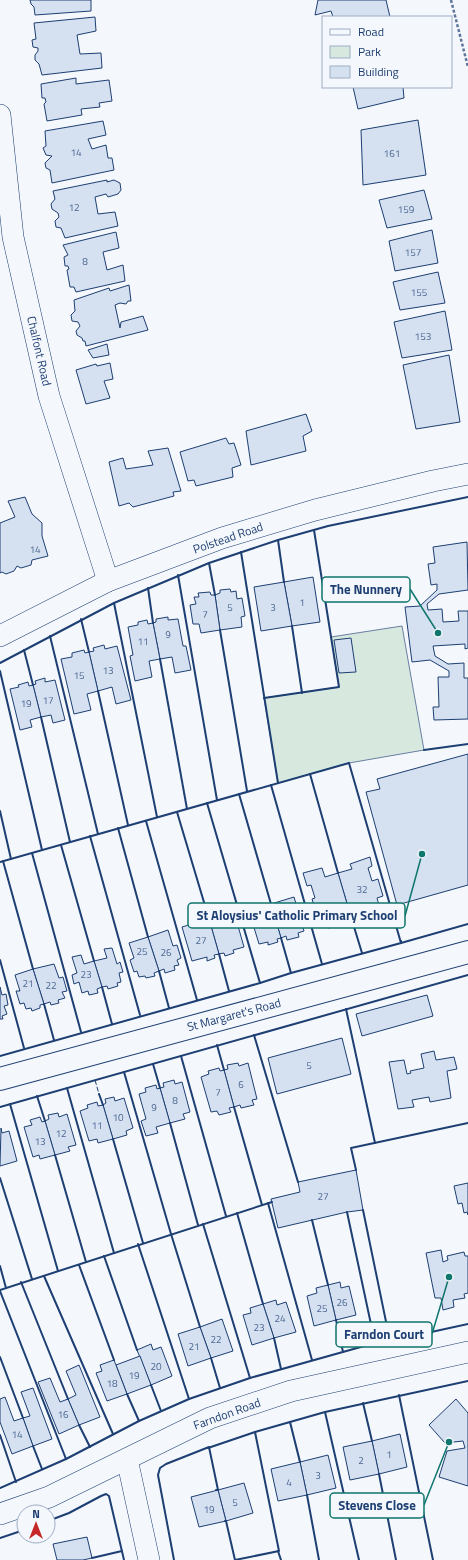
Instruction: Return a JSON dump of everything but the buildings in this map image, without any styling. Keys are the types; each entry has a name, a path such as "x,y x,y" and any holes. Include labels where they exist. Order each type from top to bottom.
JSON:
{"street":[{"name":"Chalfont Road","path":"0,115 13,237 49,396 108,581"},
{"name":"Polstead Road","path":"0,636 108,581 222,538 315,510 468,474"},
{"name":"St Margaret's Road","path":"0,1079 468,952"},
{"name":"Farndon Road","path":"0,1514 49,1497 210,1418 291,1391 468,1352"},
{"path":"127,1459 149,1560"}],"path":[{"path":"451,0 468,67"}],"green space":[{"path":"402,626 424,750 349,763 278,783 264,698 339,687 331,637"}],"fence":[{"path":"95,1080 99,1094"}],"wall":[{"path":"0,663 114,603 209,563 278,540 328,526 468,497"},
{"path":"264,698 339,687 314,530"},
{"path":"278,540 284,582"},
{"path":"241,552 278,783"},
{"path":"209,563 215,595"},
{"path":"178,575 217,800"},
{"path":"148,588 153,623"},
{"path":"114,603 157,817"},
{"path":"81,619 89,652"},
{"path":"292,626 302,693"},
{"path":"220,630 247,791"},
{"path":"50,636 98,834"},
{"path":"24,650 33,685"},
{"path":"160,659 187,809"},
{"path":"0,671 42,850"},
{"path":"98,691 128,825"},
{"path":"41,717 70,842"},
{"path":"424,750 468,744"},
{"path":"0,862 349,763"},
{"path":"0,1056 401,943 349,763"},
{"path":"310,774 338,873"},
{"path":"271,785 322,964"},
{"path":"239,794 271,904"},
{"path":"207,803 260,983"},
{"path":"0,811 11,859"},
{"path":"177,812 209,919"},
{"path":"146,821 197,1000"},
{"path":"118,828 148,937"},
{"path":"90,836 140,1015"},
{"path":"61,845 94,961"},
{"path":"32,853 81,1032"},
{"path":"3,861 33,969"},
{"path":"351,917 362,953"},
{"path":"401,941 401,943 468,924"},
{"path":"281,938 291,973"},
{"path":"219,954 229,991"},
{"path":"0,960 24,1048"},
{"path":"159,971 169,1008"},
{"path":"0,1107 468,975"},
{"path":"102,987 112,1024"},
{"path":"44,1004 54,1040"},
{"path":"346,1009 375,1143"},
{"path":"254,1035 298,1182"},
{"path":"217,1045 224,1070"},
{"path":"181,1056 226,1216"},
{"path":"153,1064 160,1088"},
{"path":"124,1072 171,1234 200,1327"},
{"path":"67,1088 114,1253"},
{"path":"99,1094 103,1105"},
{"path":"37,1096 45,1121"},
{"path":"10,1104 58,1271"},
{"path":"234,1107 262,1205"},
{"path":"170,1123 198,1225"},
{"path":"356,1170 351,1148 468,1123"},
{"path":"113,1139 143,1243"},
{"path":"55,1155 86,1262"},
{"path":"0,1178 32,1279"},
{"path":"0,1290 272,1202"},
{"path":"268,1203 312,1360"},
{"path":"363,1210 390,1341 468,1324"},
{"path":"0,1488 66,1459 139,1421 189,1399 250,1378 375,1343 347,1212"},
{"path":"237,1213 263,1304"},
{"path":"312,1220 328,1285"},
{"path":"203,1224 250,1378"},
{"path":"138,1244 189,1399"},
{"path":"104,1256 137,1350"},
{"path":"79,1265 114,1360"},
{"path":"0,1266 6,1288"},
{"path":"44,1276 113,1434"},
{"path":"21,1282 68,1399"},
{"path":"0,1291 66,1459"},
{"path":"336,1320 343,1352"},
{"path":"274,1338 281,1369"},
{"path":"0,1357 23,1418"},
{"path":"211,1358 220,1388"},
{"path":"255,1432 325,1412 468,1381"},
{"path":"151,1385 161,1411"},
{"path":"127,1394 139,1421"},
{"path":"399,1395 433,1560"},
{"path":"363,1403 372,1441"},
{"path":"325,1412 359,1560"},
{"path":"290,1422 300,1462"},
{"path":"79,1425 90,1447"},
{"path":"208,1448 255,1432 279,1551 235,1560"},
{"path":"0,1435 16,1482"},
{"path":"33,1446 42,1469"},
{"path":"174,1560 158,1475 160,1468 166,1464 209,1447 218,1490 216,1490"},
{"path":"379,1474 396,1560"},
{"path":"56,1518 106,1494 109,1496 124,1560"},
{"path":"307,1495 319,1560"},
{"path":"225,1521 235,1560"},
{"path":"0,1538 16,1533"},
{"path":"92,1558 122,1551"},
{"path":"278,1551 281,1560"}],"place":[{"name":"The Nunnery","path":"438,633"},
{"name":"St Aloysius' Catholic Primary School","path":"422,854"},
{"name":"Farndon Court","path":"449,1277"},
{"name":"Stevens Close","path":"449,1442"}]}
